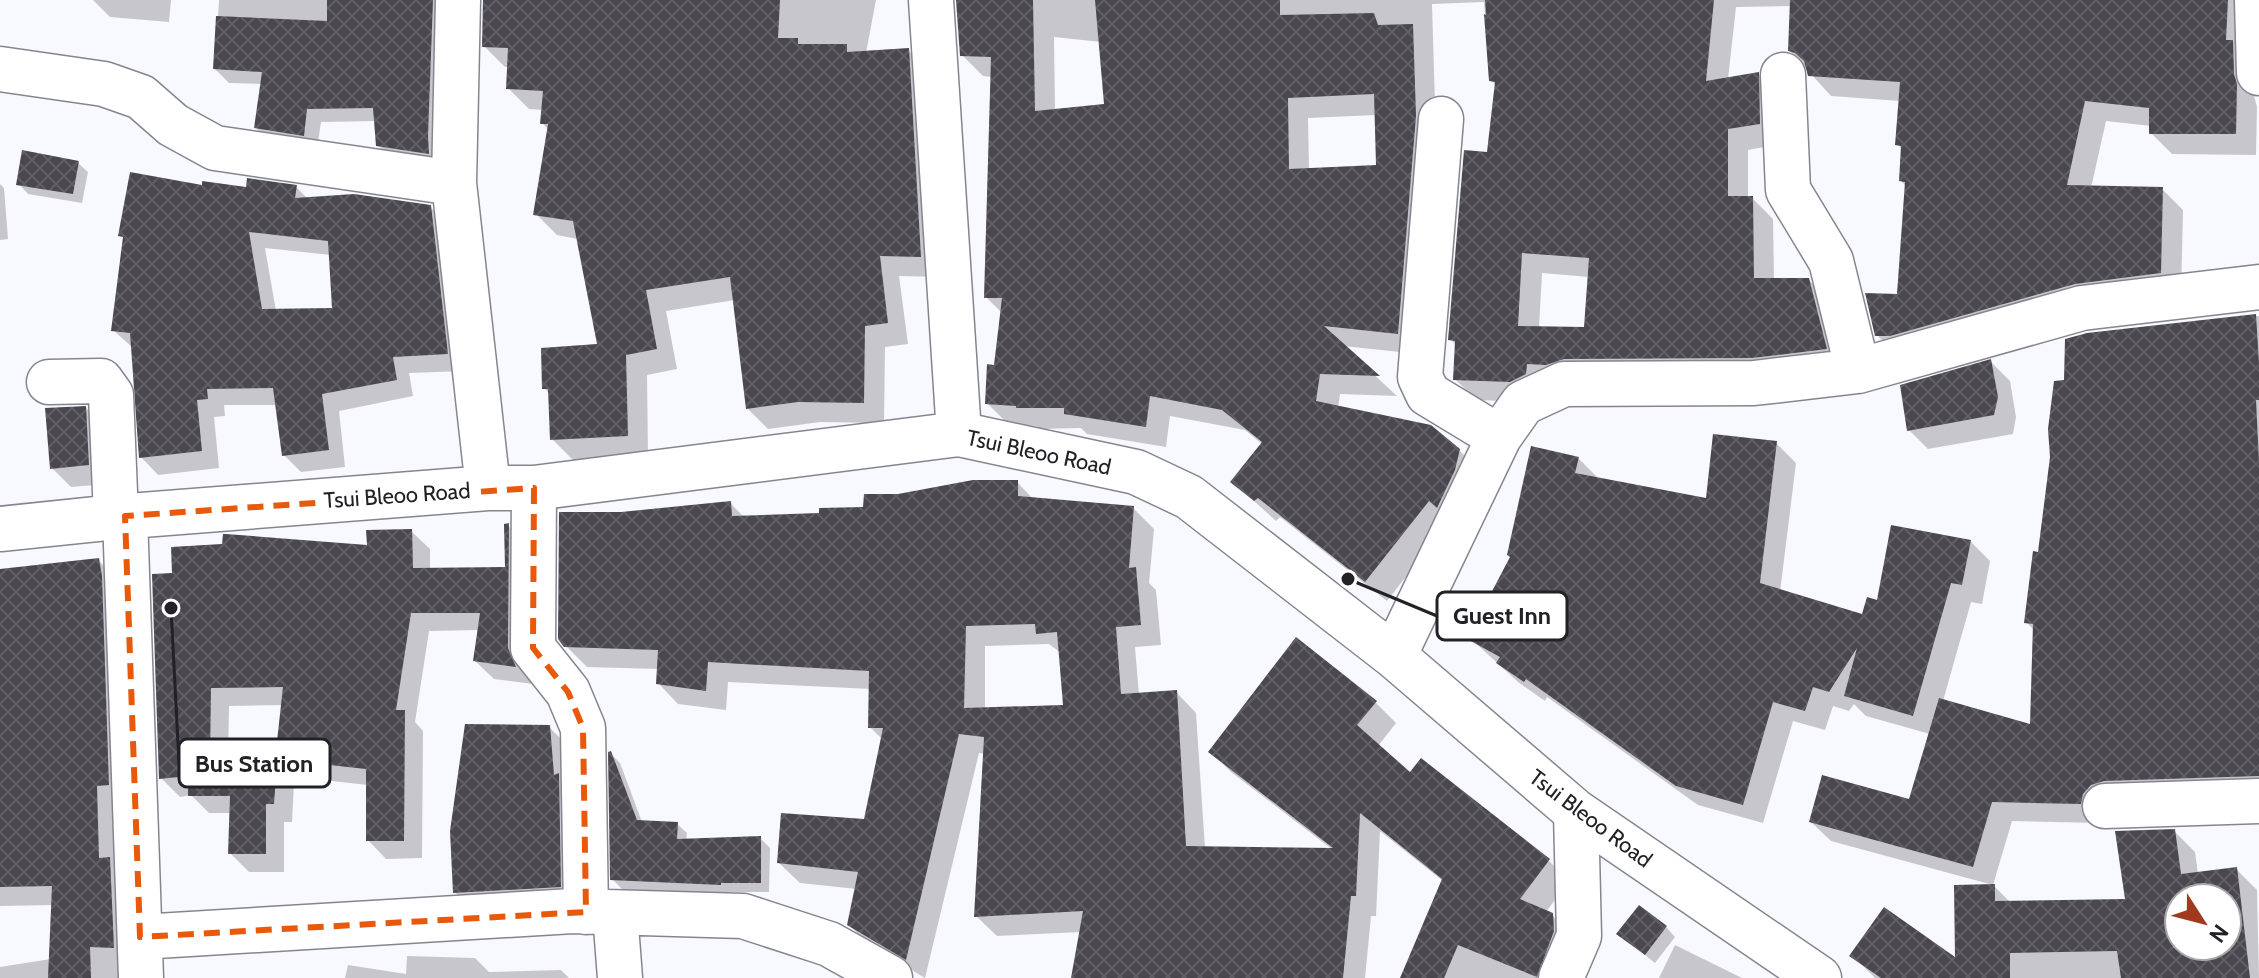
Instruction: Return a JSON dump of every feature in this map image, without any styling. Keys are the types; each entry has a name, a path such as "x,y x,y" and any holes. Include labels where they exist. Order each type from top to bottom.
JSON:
{"street":[{"path":"458,0 454,183 488,488"},
{"path":"931,0 959,434"},
{"path":"2257,0 2259,73"},
{"path":"0,69 104,84 141,97 173,125 215,148 454,183"},
{"path":"1783,75 1788,190 1831,261 1858,371"},
{"path":"1441,119 1420,377 1428,394 1499,437"},
{"path":"1394,656 1499,437 1523,403 1564,384 1754,383 1858,371 2082,308 2259,287"},
{"path":"49,382 101,381 111,395 121,516 140,958 601,912 743,916 829,944 890,978"},
{"name":"Tsui Bleoo Road","path":"0,529 121,516 488,488 534,488 959,434 1136,472 1189,497 1394,656 1576,812 1819,978"},
{"path":"534,488 533,648 568,692 583,728 601,912 620,978"},
{"path":"2105,806 2259,801"},
{"path":"1561,978 1579,936 1576,812"}],"highlighted area":[{"path":"534,488 533,648 568,692 583,728 586,912 140,937 125,516"}],"building":[{"path":"327,0 433,0 429,154 376,146 373,108 307,109 304,136 254,128 262,72 213,69 216,16 327,21"},
{"path":"483,0 780,0 778,38 798,38 798,44 847,44 847,52 909,48 921,257 880,256 888,323 865,326 864,403 798,402 746,409 730,277 646,290 657,349 626,355 628,436 550,440 548,389 542,389 541,348 597,344 573,221 533,215 548,124 540,124 543,91 506,89 508,48 482,47"},
{"path":"956,0 1033,0 1035,111 1104,104 1095,0 1280,0 1280,15 1374,13 1378,25 1413,24 1416,116 1398,334 1324,326 1380,376 1320,374 1316,401 1431,425 1460,449 1455,470 1437,508 1429,501 1365,582 1258,498 1254,501 1230,482 1262,442 1222,410 1150,396 1146,427 1064,414 1064,408 1016,408 985,404 987,364 994,365 1002,298 984,298 991,57 960,56","holes":["1374,94 1376,165 1289,169 1288,98"]},
{"path":"1485,0 1714,0 1706,81 1759,72 1760,124 1728,129 1728,196 1753,196 1754,278 1809,278 1827,349 1752,358 1564,359 1546,365 1527,364 1526,374 1510,382 1453,380 1455,341 1448,340 1464,150 1487,152 1495,82 1489,81","holes":["1522,253 1589,258 1584,327 1518,326"]},
{"path":"1790,0 2228,0 2226,40 2233,40 2237,84 2236,134 2149,134 2149,108 2085,101 2067,185 2163,187 2161,273 2075,284 1890,336 1875,336 1865,293 1897,294 1905,182 1899,181 1901,146 1895,145 1900,82 1808,76 1804,61 1788,51"},
{"path":"22,150 79,161 73,194 16,185"},
{"path":"130,172 202,185 202,181 246,187 247,178 297,185 295,198 354,194 431,205 448,354 393,357 397,380 322,394 329,450 282,456 273,388 207,389 208,399 197,400 202,451 139,458 130,333 111,331 123,237 118,236","holes":["249,232 328,241 332,308 262,309"]},
{"path":"2256,314 2259,364 2259,400 2256,400 2259,462 2259,776 2104,781 2091,785 2083,794 2081,804 1992,802 1973,867 1809,822 1822,775 1909,799 1939,698 2030,724 2033,624 2024,623 2033,551 2038,552 2050,457 2048,429 2054,381 2064,380 2065,339 2087,333"},
{"path":"1991,359 1998,397 1994,415 1907,431 1900,385"},
{"path":"86,406 89,465 50,469 45,408"},
{"path":"1713,434 1777,441 1760,583 1862,614 1867,597 1877,600 1891,525 1971,540 1962,585 1951,583 1913,716 1844,696 1857,648 1829,692 1813,687 1805,711 1773,702 1743,805 1676,786 1526,679 1524,682 1496,663 1500,657 1467,639 1510,557 1507,555 1531,446 1579,457 1575,473 1706,498"},
{"path":"973,480 1018,480 1018,496 1134,506 1129,568 1136,567 1141,625 1116,627 1121,694 1177,690 1186,846 1333,848 1208,752 1296,637 1377,701 1357,725 1410,772 1421,758 1550,859 1520,899 1553,913 1554,931 1537,977 1458,945 1444,978 1400,978 1442,879 1360,813 1356,896 1351,896 1343,978 1071,978 1083,911 974,917 984,737 959,734 906,960 847,925 858,872 777,863 781,813 864,819 883,728 868,728 869,671 708,662 706,691 656,684 658,650 564,647 558,639 559,512 621,512 731,501 732,516 819,513 819,508 863,507 864,494 898,494","holes":["1035,624 1036,634 1057,632 1063,705 964,708 966,626"]},
{"path":"509,523 508,648 516,667 473,661 480,613 411,613 396,710 405,710 404,841 366,841 366,769 275,759 283,687 211,688 210,759 277,762 274,804 266,804 266,854 228,854 230,796 188,796 188,776 159,779 152,574 172,573 171,547 222,544 223,534 367,545 366,530 412,529 413,568 505,567 504,524"},
{"path":"99,558 109,785 97,786 99,858 110,857 114,948 90,947 91,978 48,978 52,886 0,887 0,569"},
{"path":"465,724 550,725 554,775 559,773 561,887 453,893 450,831"},
{"path":"611,751 637,820 678,822 677,839 761,836 761,883 721,885 610,880 608,752"},
{"path":"2175,829 2181,874 2237,867 2239,882 2163,882 2163,962 2243,962 2243,918 2250,978 2121,978 2117,951 2010,953 2010,978 1881,978 1849,956 1884,907 1955,957 1954,885 1995,884 1995,901 2125,899 2115,831"},
{"path":"1639,905 1667,926 1645,955 1616,934"}],"place":[{"name":"Guest Inn","path":"1348,579"},
{"name":"Bus Station","path":"171,608"}]}
